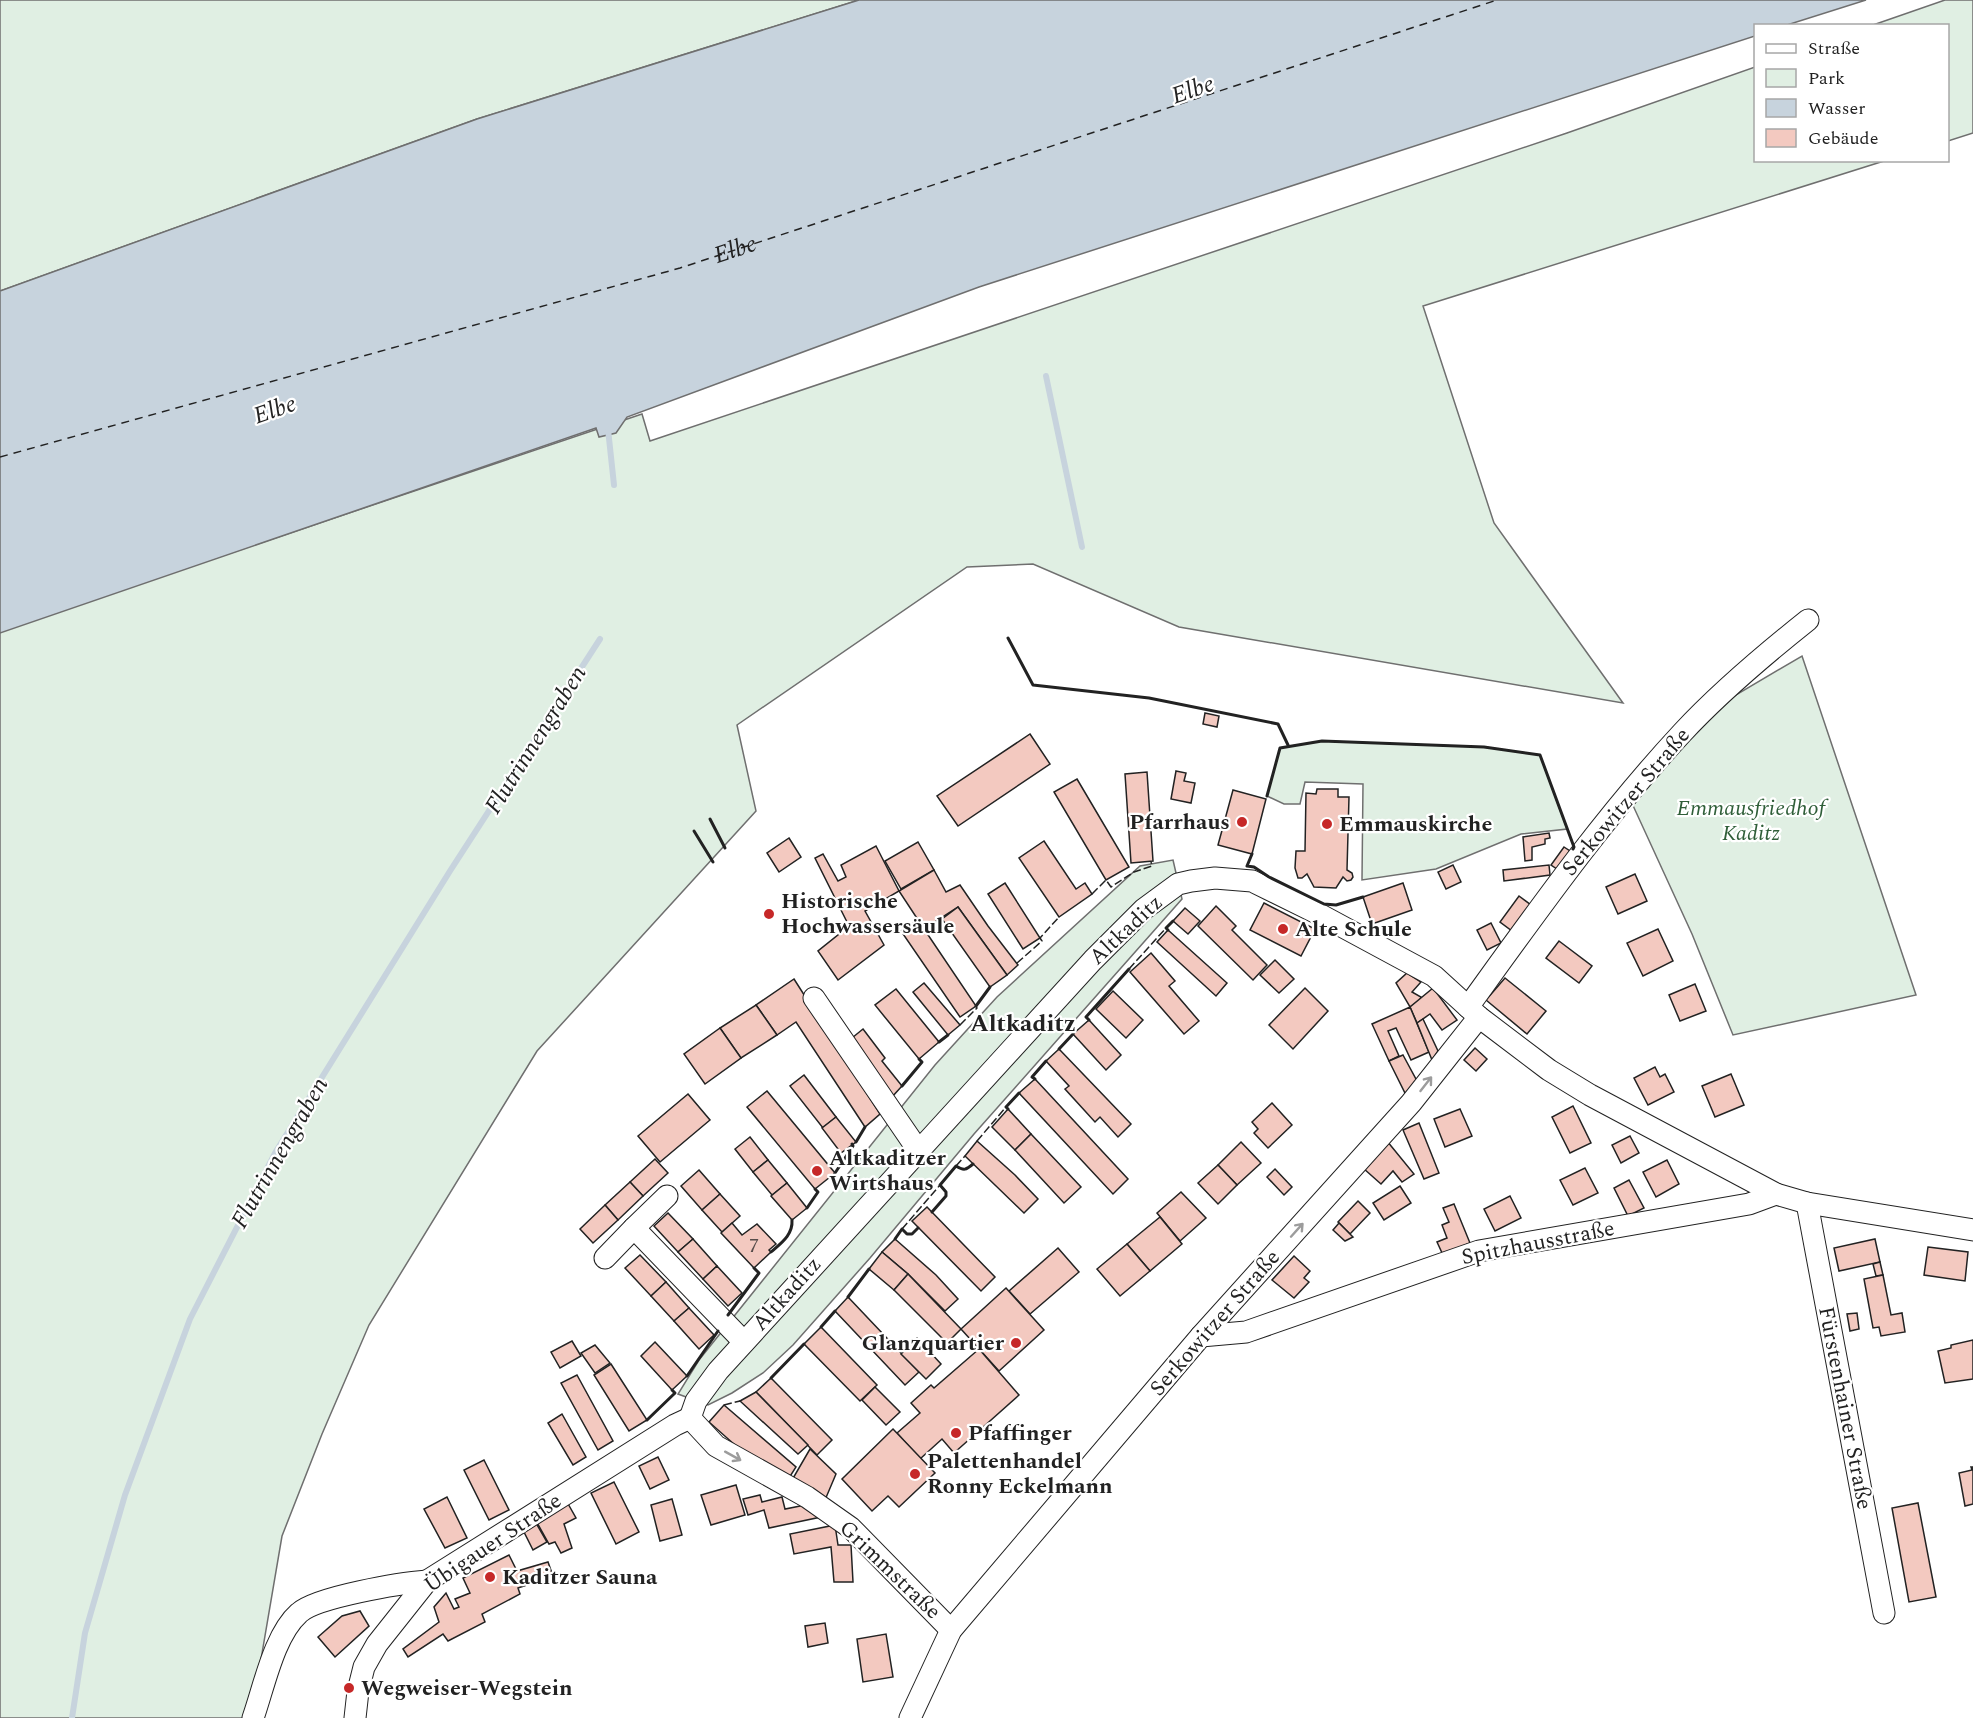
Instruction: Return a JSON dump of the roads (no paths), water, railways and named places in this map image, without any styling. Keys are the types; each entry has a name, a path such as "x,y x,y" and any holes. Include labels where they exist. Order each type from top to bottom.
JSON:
{"street":[{"name":"Serkowitzer Straße","path":"951,1630 1201,1336 1411,1104 1587,845 1659,758 1762,656 1808,620"},
{"name":"Altkaditz","path":"690,1418 696,1401 713,1378 918,1150 1093,960 1143,909 1178,884 1215,878 1252,881 1434,976 1474,1012"},
{"path":"814,998 918,1150"},
{"path":"1474,1012 1549,1070 1590,1095 1776,1194 1807,1203 1973,1230"},
{"name":"Spitzhausstraße","path":"1201,1336 1246,1332 1479,1251 1749,1204 1776,1194"},
{"path":"605,1258 667,1196"},
{"name":"Fürstenhainer Straße","path":"1807,1203 1884,1613"},
{"path":"634,1228 744,1342"},
{"name":"Grimmstraße","path":"690,1418 716,1446 807,1497 850,1528 951,1630 910,1718"},
{"name":"Übigauer Straße","path":"355,1718 364,1667 377,1644 427,1581 675,1425 690,1418"},
{"path":"254,1718 276,1650 284,1632 299,1612 313,1605 357,1593 401,1583 427,1581"}],"water":[{"name":"Elbe","path":"859,0 1866,0 1790,24 1754,24 1754,36 979,287 627,417 616,433 599,437 596,428 0,633 0,291 477,119"}],"waterway":[{"path":"1046,376 1082,547"},
{"path":"608,429 614,485"},
{"name":"Flutrinnengraben","path":"72,1718 85,1633 125,1495 190,1319 275,1153 450,871 600,639"}],"place":[{"name":"Pfarrhaus","path":"1242,822"},
{"name":"Emmauskirche","path":"1327,824"},
{"name":"Historische Hochwassersäule","path":"769,914"},
{"name":"Alte Schule","path":"1283,929"},
{"name":"Altkaditzer Wirtshaus","path":"817,1171"},
{"name":"Glanzquartier","path":"1016,1343"},
{"name":"Pfaffinger","path":"956,1433"},
{"name":"Palettenhandel Ronny Eckelmann","path":"915,1474"},
{"name":"Kaditzer Sauna","path":"490,1577"},
{"name":"Wegweiser-Wegstein","path":"349,1688"}],"district":[{"name":"Altkaditz","path":"1023,1024"}],"park label":[{"name":"Emmausfriedhof Kaditz","path":"1751,820"}]}
